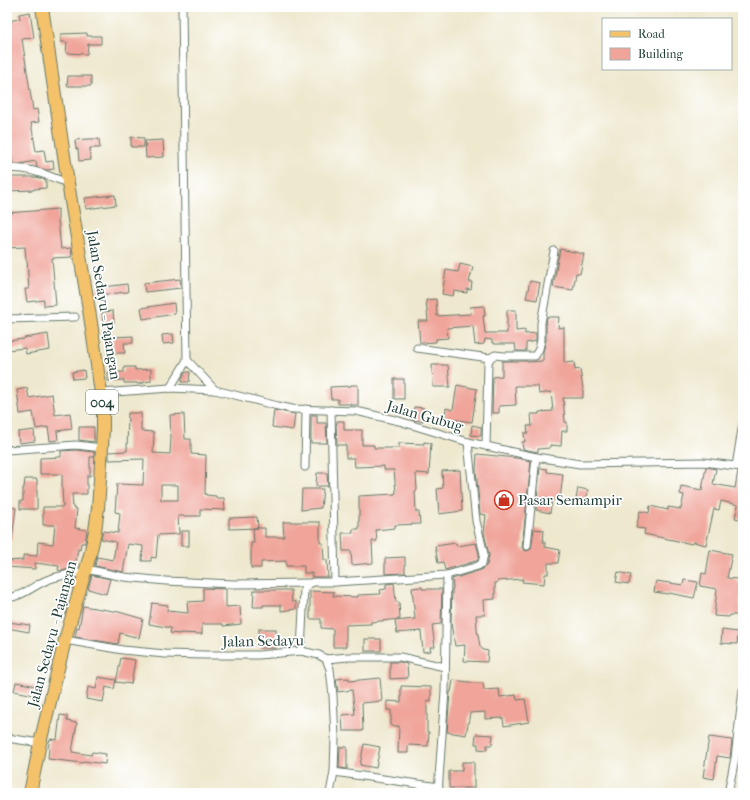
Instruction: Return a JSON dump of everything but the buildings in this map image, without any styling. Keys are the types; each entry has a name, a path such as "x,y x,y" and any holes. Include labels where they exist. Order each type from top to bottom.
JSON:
{"main road":[{"name":"Jalan Sedayu - Pajangan","path":"30,793 40,743 65,640 95,532 102,448 103,410 90,316 68,183 42,7"}],"street":[{"path":"170,388 187,360 182,7"},
{"path":"7,169 22,168 31,170 68,183"},
{"path":"417,348 490,358 495,355 535,356 539,349 541,340 541,323 554,251"},
{"path":"7,319 75,317"},
{"path":"486,446 487,369 490,358"},
{"path":"187,360 215,390"},
{"name":"Jalan Gubug","path":"101,393 170,388 215,390 292,409 356,411 400,421 468,442 536,457 580,464 703,462 739,466"},
{"path":"305,467 306,409"},
{"path":"331,410 335,582"},
{"path":"739,466 743,423"},
{"path":"7,598 18,596 39,584 58,576 85,570 124,577 234,584 335,582 447,575 478,566 482,563 484,554 476,521 468,442"},
{"path":"7,450 76,445 102,448"},
{"path":"527,546 536,457"},
{"path":"334,772 438,790 445,691 447,575"},
{"path":"301,651 304,588 311,583"},
{"name":"Jalan Sedayu","path":"65,640 124,650 164,654 259,655 301,651 319,655 326,659"},
{"path":"330,793 334,772 335,738 330,669 326,659 348,657 400,657 445,667"},
{"path":"728,793 735,758 743,690"},
{"path":"7,738 40,743"}],"place":[{"name":"Pasar Semampir","path":"504,500"}]}
